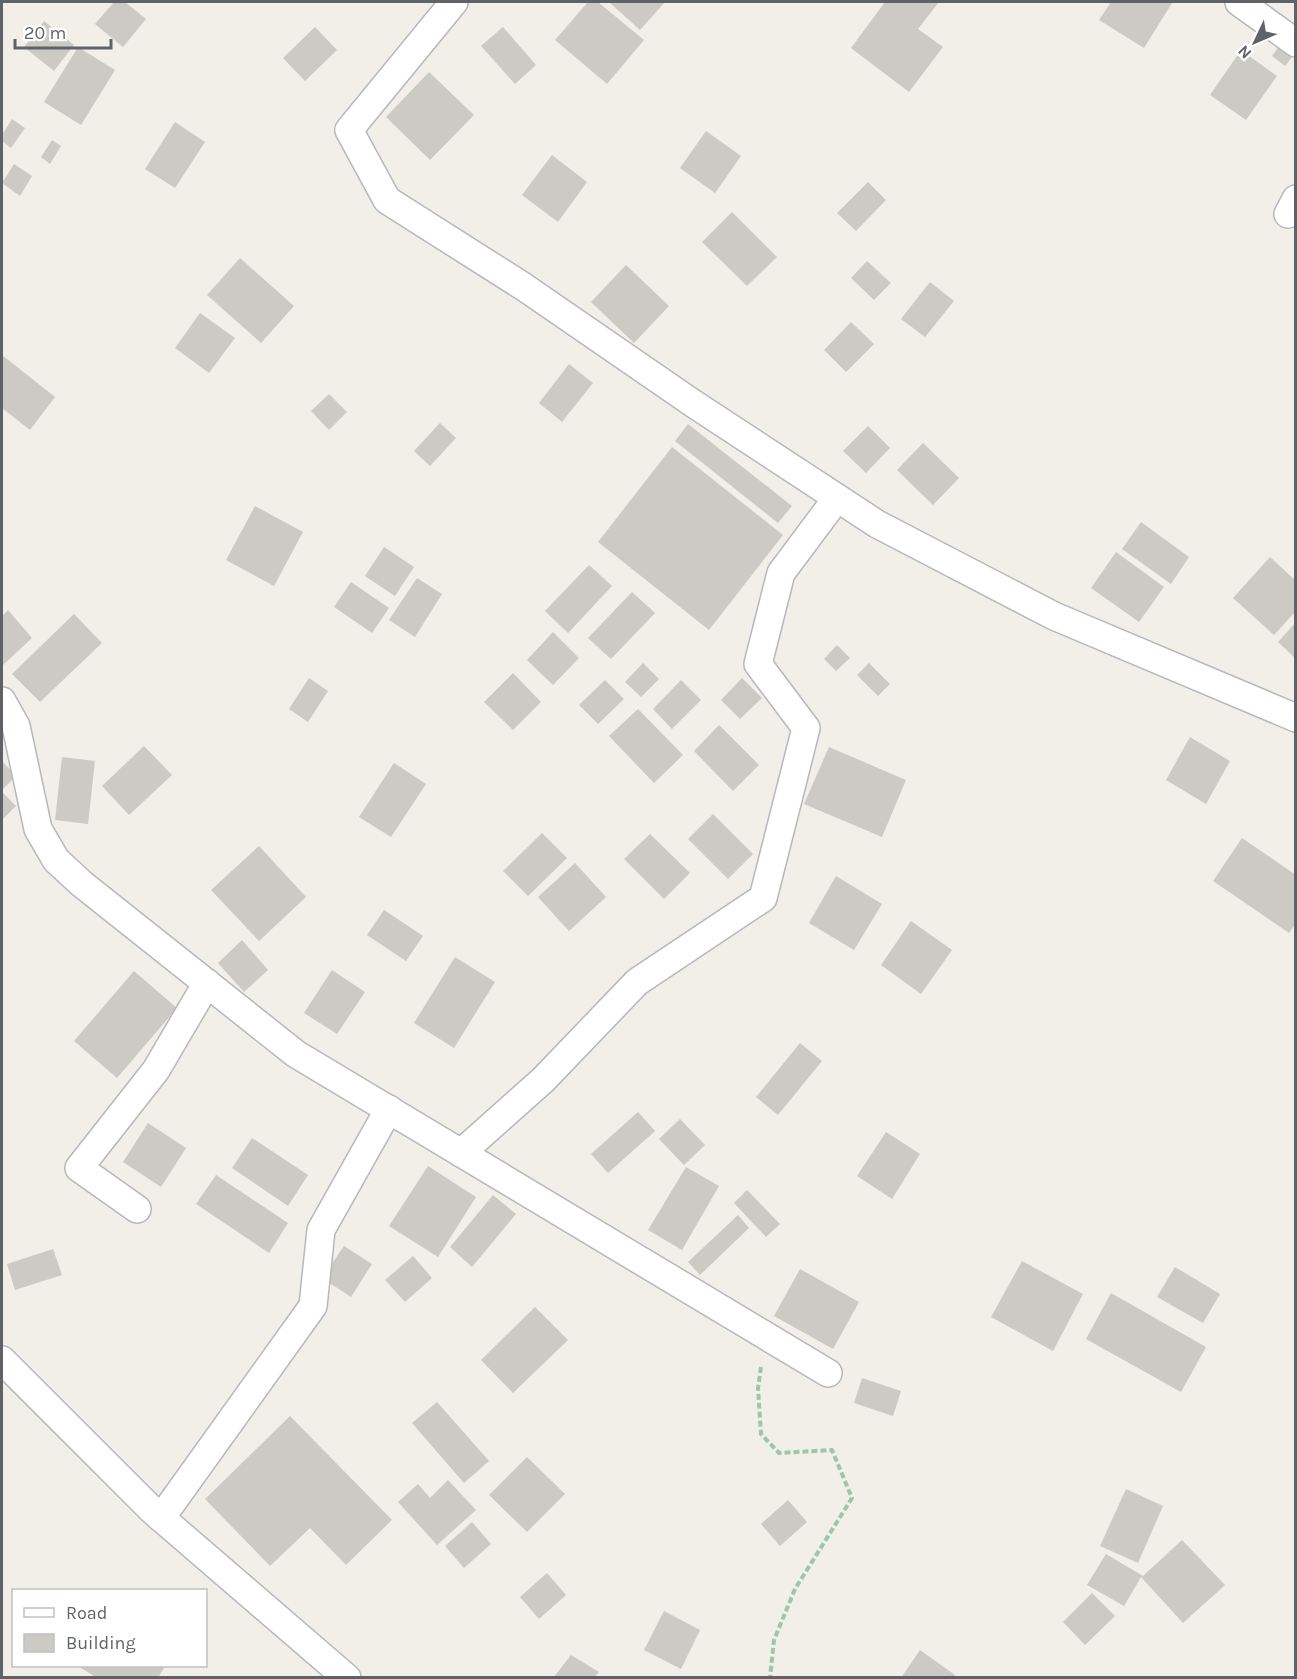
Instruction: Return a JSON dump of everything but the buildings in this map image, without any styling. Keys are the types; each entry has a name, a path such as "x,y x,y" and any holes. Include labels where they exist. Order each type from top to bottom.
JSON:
{"street":[{"path":"454,2 349,130 387,200 524,287 694,404 878,524 1054,616 1296,718"},
{"path":"1239,2 1296,43"},
{"path":"461,1153 543,1080 637,982 763,898 806,728 758,664 782,573 837,498"},
{"path":"2,700 16,726 38,829 56,860 81,884 296,1054 828,1372"},
{"path":"137,1209 79,1168 156,1070 207,983"},
{"path":"161,1518 313,1306 321,1230 389,1110"},
{"path":"2,1360 161,1518 347,1677"}],"path":[{"path":"766,1335 758,1388 761,1434 779,1453 832,1450 852,1498 795,1589 774,1640 770,1677"}]}
